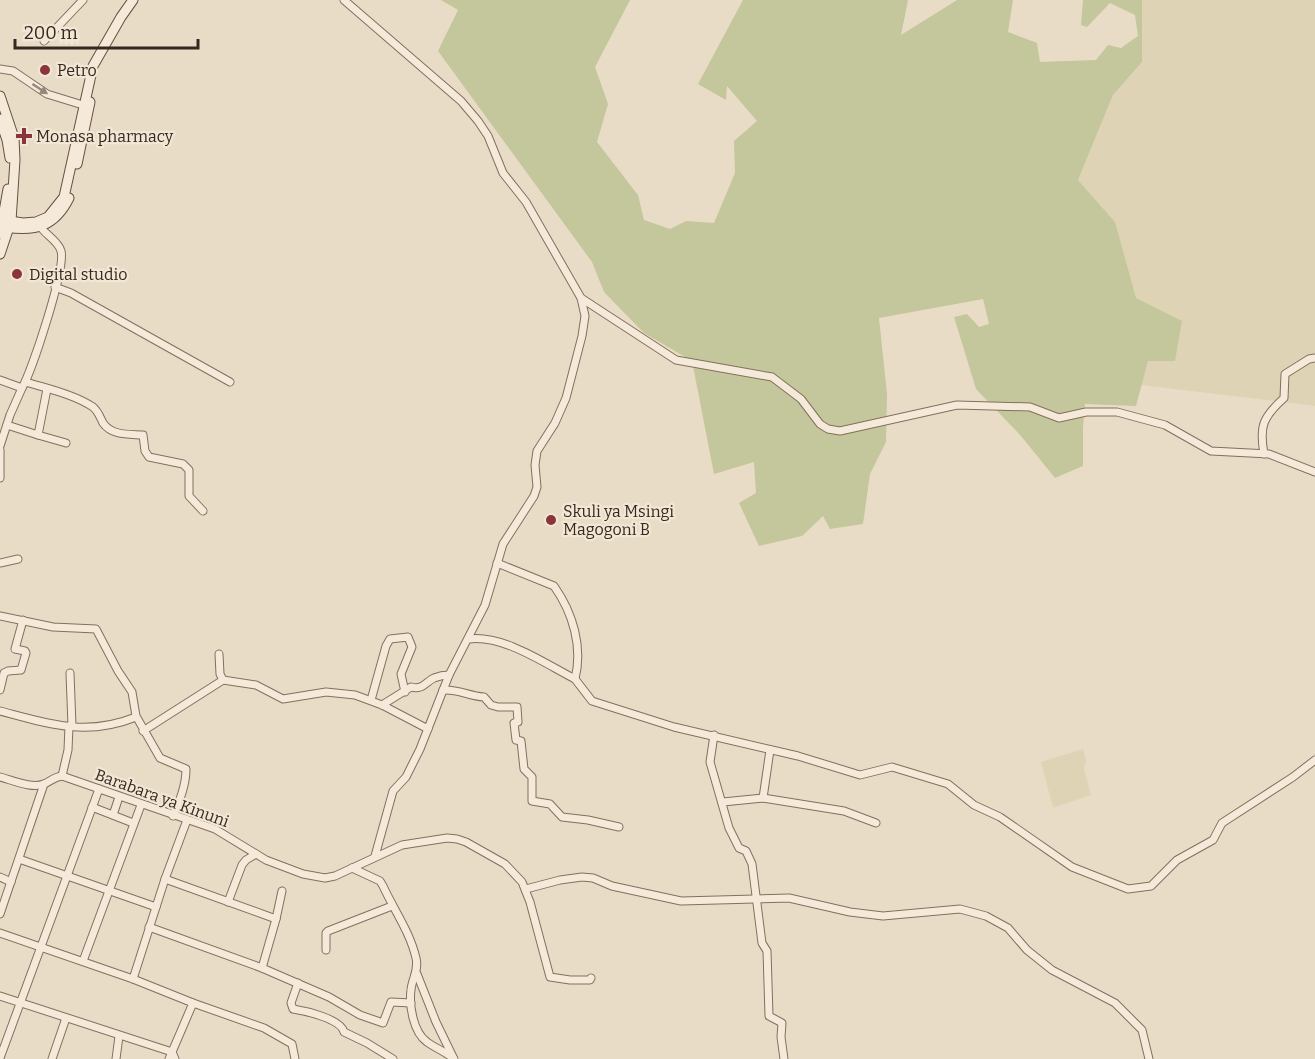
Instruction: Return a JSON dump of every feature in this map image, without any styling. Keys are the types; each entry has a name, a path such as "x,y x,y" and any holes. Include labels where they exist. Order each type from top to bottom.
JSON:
{"main road":[{"path":"5,226 23,223 39,224 60,214 69,199 86,106 108,39 133,0"},
{"path":"0,96 14,138 15,149 0,254"},
{"path":"0,119 7,140 11,165 5,226"}],"street":[{"path":"44,41 82,0"},
{"path":"344,0 461,101 478,122 488,136 503,173 525,202 581,298 585,316 566,398 555,423 537,451 535,465 537,487 534,496 503,544 485,605 449,675 406,777 393,791 375,856"},
{"path":"0,69 12,71 47,94 86,106"},
{"path":"0,478 0,448 39,346 63,257 60,247 39,224"},
{"path":"55,287 71,293 230,382"},
{"path":"581,298 676,360 772,377 801,399 817,421 828,429 840,431 957,405 1030,407 1059,418 1086,412 1117,412 1165,425 1210,451 1264,454 1315,472"},
{"path":"1264,454 1260,435 1268,413 1284,398 1285,374 1309,359 1315,358"},
{"path":"0,380 64,394 96,409 102,422 111,430 122,434 143,435 145,451 149,457 183,464 189,470 189,496 203,511"},
{"path":"38,435 47,389"},
{"path":"7,425 66,443"},
{"path":"0,563 18,559"},
{"path":"497,563 554,586 568,612 577,639 579,664 575,679"},
{"path":"0,615 53,627 96,629 118,672 132,692 136,717 160,758 186,769 183,790 174,816"},
{"path":"0,690 4,673 21,670 26,653 15,649 23,620"},
{"path":"371,700 386,646 390,639 406,636 412,647 401,674 405,692"},
{"path":"469,639 482,637 501,642 575,679 592,701 674,727 798,756 860,775 892,767 948,784 974,805 1000,817 1072,867 1128,889 1151,886 1177,860 1213,840 1222,823 1315,760"},
{"path":"219,654 220,674 223,680"},
{"path":"0,777 28,784 44,784 62,776 68,750 70,726 70,673"},
{"path":"382,705 411,687 418,689 431,679 449,675"},
{"path":"143,731 223,680 256,685 283,699 326,692 355,695 382,705 428,729"},
{"path":"443,690 456,689 466,694 484,697 491,705 498,707 517,707 518,722 514,723 516,740 520,741 524,769 532,777 532,801 550,804 562,817 619,827"},
{"path":"0,711 51,725 70,726 107,727 136,717"},
{"path":"714,735 710,762 734,840 739,848 746,851 752,864 762,942 767,951 769,1016 782,1023 784,1059"},
{"path":"762,798 770,750"},
{"name":"Barabara ya Kinuni","path":"62,776 215,830 256,854 314,877 335,876 402,845 427,840 457,839 505,864 526,889"},
{"path":"0,914 44,784"},
{"path":"0,1058 99,789"},
{"path":"113,815 119,797"},
{"path":"723,802 762,798 844,811 876,824"},
{"path":"83,961 141,805"},
{"path":"92,807 133,823"},
{"path":"133,979 165,879 187,820"},
{"path":"228,902 242,865 256,854"},
{"path":"19,859 67,874 156,908"},
{"path":"352,868 380,881 404,925 417,966 417,975 411,990 411,1003 416,1025 424,1041 454,1058"},
{"path":"0,877 11,882"},
{"path":"591,978 590,980 570,981 550,977 526,889 582,877 681,902 789,898 850,912 883,916 960,909 986,916 1008,928 1027,950 1052,970 1115,1003 1142,1030 1149,1059"},
{"path":"165,879 276,919"},
{"path":"262,968 282,891"},
{"path":"326,950 328,931 392,906"},
{"path":"149,927 262,968 298,983 360,1015 383,1023 391,1002 411,1003"},
{"path":"0,933 264,1028 292,1044 296,1059"},
{"path":"417,975 454,1058"},
{"path":"298,983 291,1003 293,1009 332,1020 341,1025 344,1032 393,1059"},
{"path":"0,996 119,1036 172,1057 193,1003"},
{"path":"52,1059 66,1018"},
{"path":"116,1059 119,1036"},
{"path":"374,1047 375,1059"}],"shaded area":[{"path":"1142,0 1315,0 1315,406 1141,385 1148,361 1182,321 1135,298 1115,222 1078,180 1113,95 1142,62"},
{"path":"1083,749 1086,760 1084,769 1091,795 1053,808 1041,762"}],"green space":[{"path":"441,0 630,0 595,67 608,104 597,142 638,195 644,220 670,229 686,221 714,223 735,173 734,141 757,121 727,86 726,100 698,84 743,0 908,0 901,35 957,0 1013,0 1008,32 1037,43 1040,62 1096,60 1108,45 1121,48 1138,36 1135,15 1110,3 1087,27 1081,25 1083,0 1142,0 1142,62 1113,95 1078,180 1115,222 1136,298 1182,321 1175,361 1148,361 1136,406 1085,404 1083,466 1055,478 1021,436 976,389 954,317 967,314 979,327 989,324 983,299 879,318 887,394 886,442 870,474 863,524 830,529 823,516 802,536 759,546 739,503 756,493 754,462 714,474 692,361 644,333 604,292 592,262 438,51 458,10"}],"place":[{"name":"Petro","path":"45,70"},
{"name":"Monasa pharmacy","path":"24,136"},
{"name":"Digital studio","path":"17,274"},
{"name":"Skuli ya Msingi Magogoni B","path":"551,520"}]}
